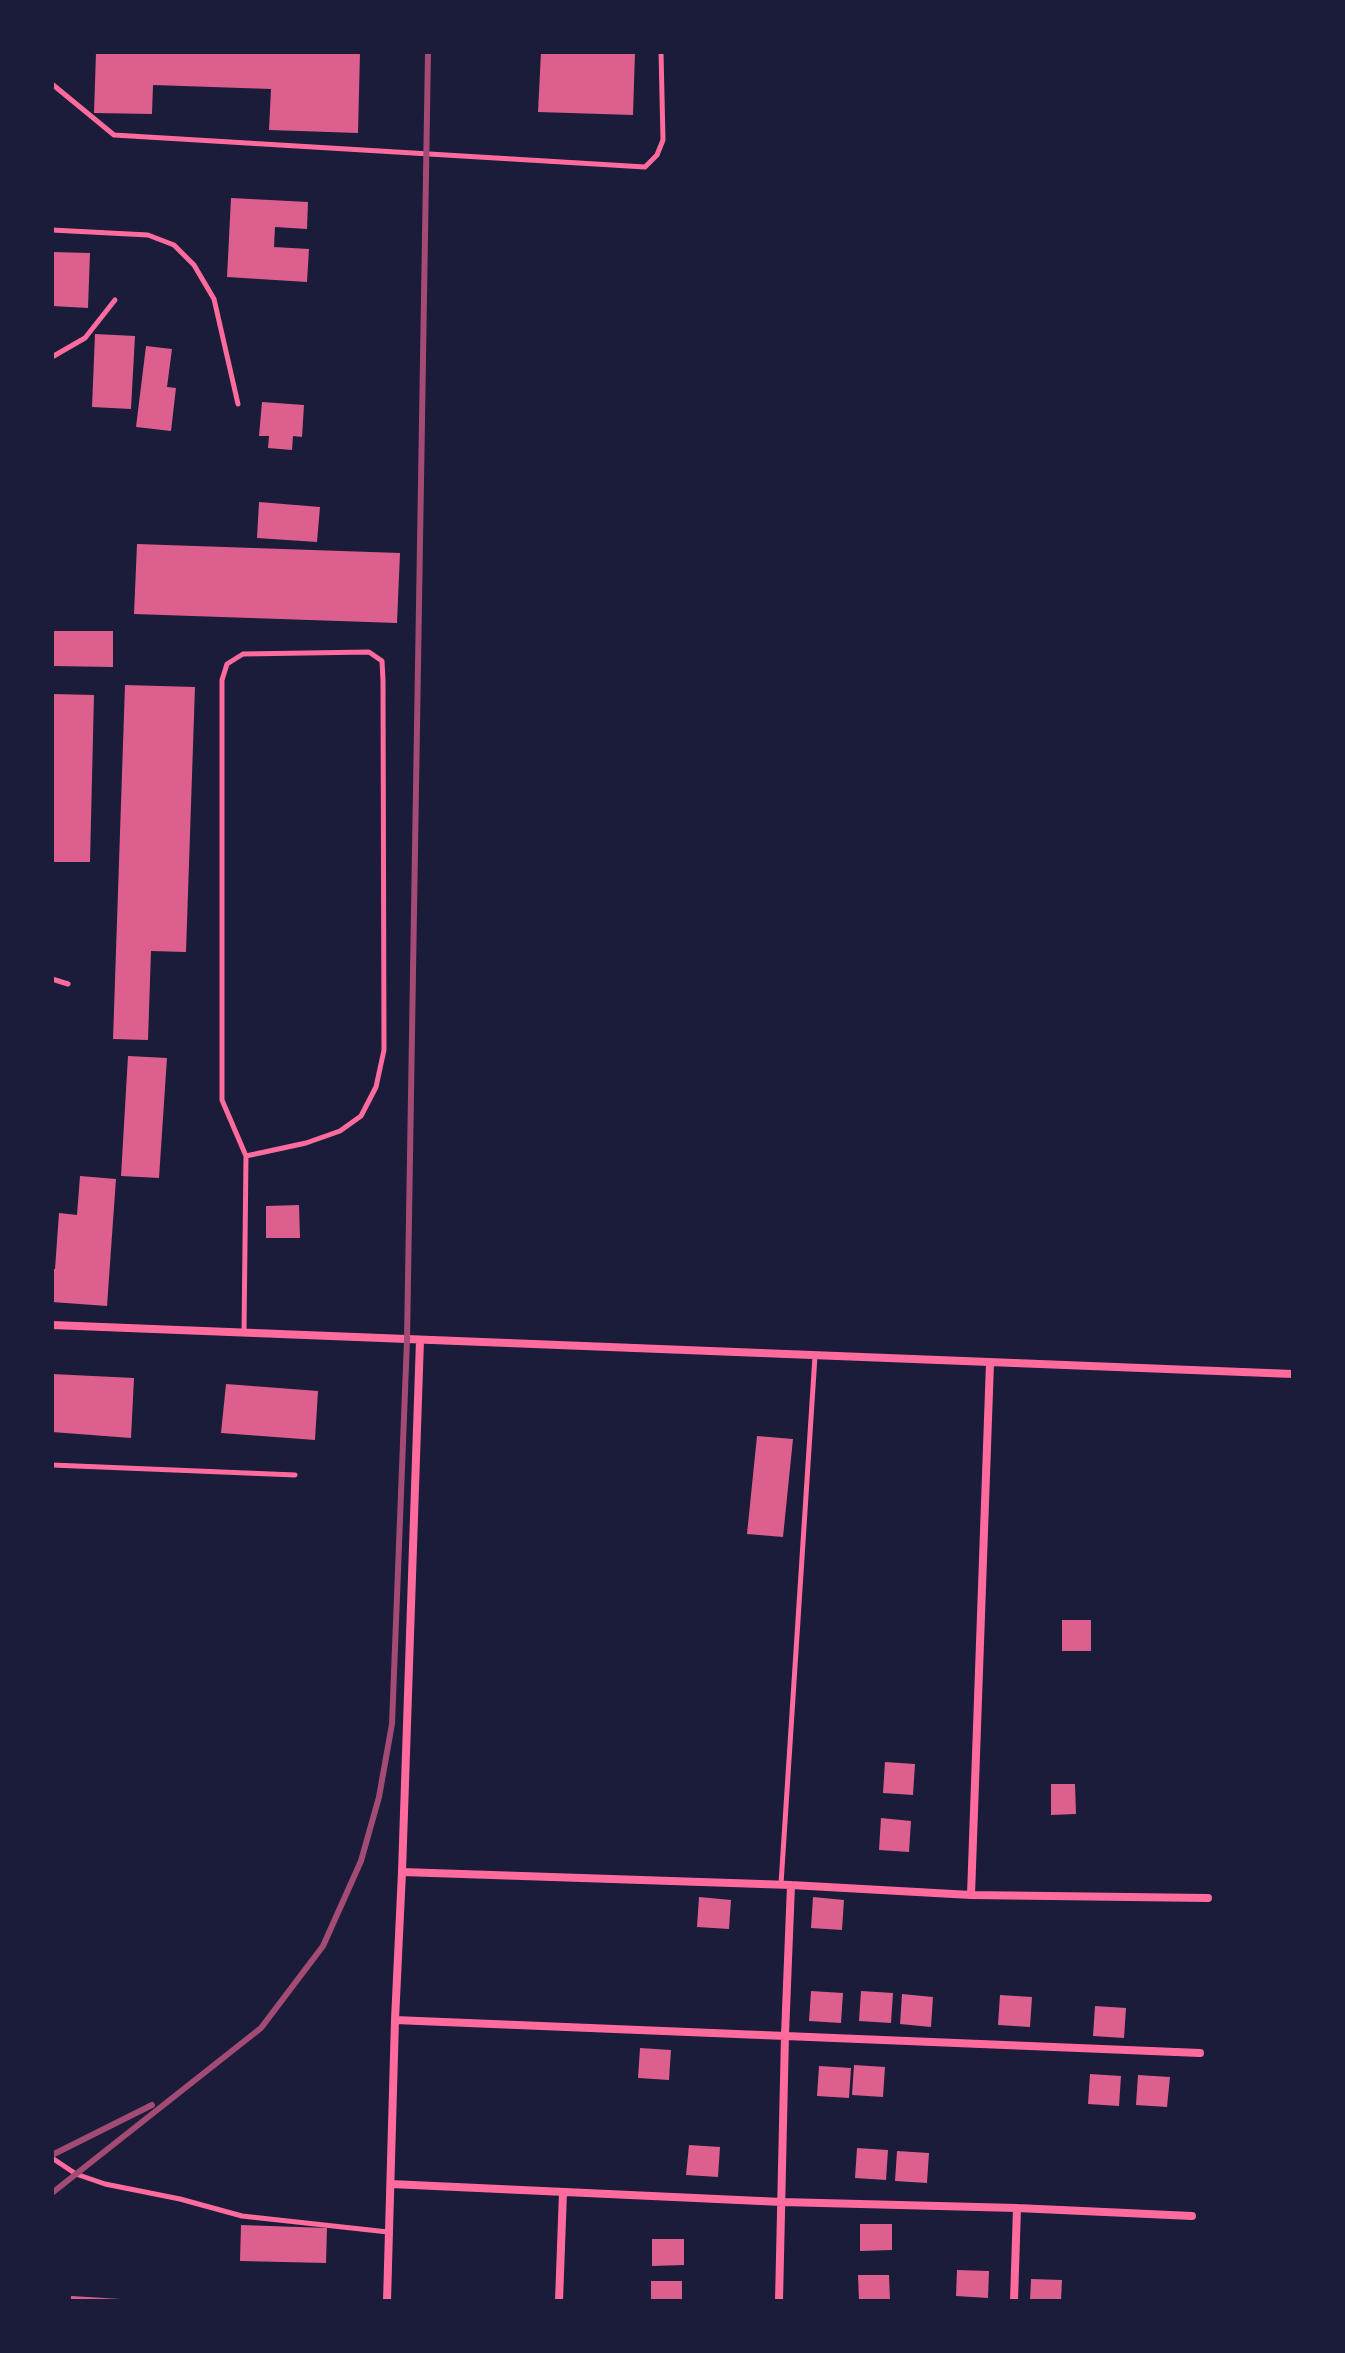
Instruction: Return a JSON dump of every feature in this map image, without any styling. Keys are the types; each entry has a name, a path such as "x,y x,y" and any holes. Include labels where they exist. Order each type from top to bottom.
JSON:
{"street":[{"path":"52,1325 1293,1374"},
{"path":"387,2301 420,1340"},
{"path":"971,1895 990,1363"},
{"path":"402,1872 791,1885 971,1895 1208,1898"},
{"path":"779,2301 791,1885"},
{"path":"395,2020 1200,2053"},
{"path":"391,2184 1192,2216"},
{"path":"559,2301 563,2192"},
{"path":"1014,2301 1017,2208"}],"lane":[{"path":"52,84 114,135 645,167 657,155 663,140 661,52"},
{"path":"52,230 148,235 174,245 194,265 214,299 238,404"},
{"path":"52,357 85,338 115,300"},
{"path":"244,1332 246,1156 222,1100 222,680 227,664 243,654 369,652 382,661 383,680 384,1050 376,1087 361,1116 340,1131 306,1143 246,1156"},
{"path":"52,979 68,984"},
{"path":"780,1885 815,1356"},
{"path":"52,1465 295,1475"},
{"path":"52,2158 76,2174 105,2184 180,2199 242,2216 390,2232"}],"building":[{"path":"96,52 360,52 358,133 269,130 271,89 153,85 152,114 94,113"},
{"path":"541,52 635,52 633,115 538,112"},
{"path":"231,198 308,202 307,229 275,227 274,247 309,249 307,282 227,277"},
{"path":"52,252 90,253 88,308 52,306"},
{"path":"95,334 135,336 131,409 92,407"},
{"path":"146,346 172,349 167,387 176,388 171,431 136,427"},
{"path":"262,402 304,405 302,437 293,436 292,450 268,448 269,436 259,436"},
{"path":"259,502 320,507 317,542 257,538"},
{"path":"137,544 400,553 397,623 134,614"},
{"path":"52,631 113,631 113,667 52,666"},
{"path":"125,685 195,687 186,952 151,951 148,1040 113,1039"},
{"path":"52,694 94,695 90,862 52,862"},
{"path":"128,1056 167,1058 159,1178 121,1176"},
{"path":"80,1176 116,1179 107,1306 52,1302 52,1269 55,1269 59,1213 77,1215"},
{"path":"299,1205 300,1238 266,1238 266,1206"},
{"path":"52,1374 134,1378 131,1438 52,1432"},
{"path":"226,1384 318,1391 315,1440 221,1433"},
{"path":"757,1436 793,1439 783,1537 747,1534"},
{"path":"1062,1620 1091,1620 1091,1651 1062,1651"},
{"path":"885,1762 915,1764 913,1795 883,1793"},
{"path":"1051,1784 1075,1784 1076,1814 1051,1815"},
{"path":"881,1818 911,1821 909,1852 879,1850"},
{"path":"699,1897 731,1900 729,1929 697,1927"},
{"path":"813,1897 844,1900 842,1930 811,1928"},
{"path":"811,1991 843,1993 841,2023 809,2021"},
{"path":"861,1991 893,1993 891,2023 859,2021"},
{"path":"902,1994 933,1997 931,2027 900,2024"},
{"path":"1000,1995 1032,1997 1030,2027 998,2025"},
{"path":"1095,2006 1126,2008 1124,2038 1093,2036"},
{"path":"640,2048 671,2050 669,2080 638,2078"},
{"path":"854,2065 885,2067 883,2097 852,2095"},
{"path":"819,2066 851,2068 849,2098 817,2096"},
{"path":"1090,2074 1121,2076 1119,2106 1088,2104"},
{"path":"1138,2075 1170,2077 1167,2107 1136,2105"},
{"path":"689,2145 720,2147 718,2177 686,2175"},
{"path":"857,2148 888,2150 886,2180 855,2178"},
{"path":"897,2151 929,2153 927,2183 895,2181"},
{"path":"860,2224 892,2224 892,2250 860,2251"},
{"path":"241,2225 327,2228 326,2263 240,2261"},
{"path":"652,2239 684,2239 684,2265 652,2266"},
{"path":"957,2270 989,2271 988,2298 956,2296"},
{"path":"858,2275 889,2275 890,2301 859,2301"},
{"path":"1031,2279 1062,2280 1061,2301 1030,2301"},
{"path":"651,2281 682,2281 682,2301 651,2301"},
{"path":"71,2296 121,2299 121,2301 71,2301"}],"railway":[{"path":"52,2193 261,2028 323,1946 361,1861 379,1797 392,1724 407,1340 428,52"},
{"path":"52,2155 152,2105"}]}
